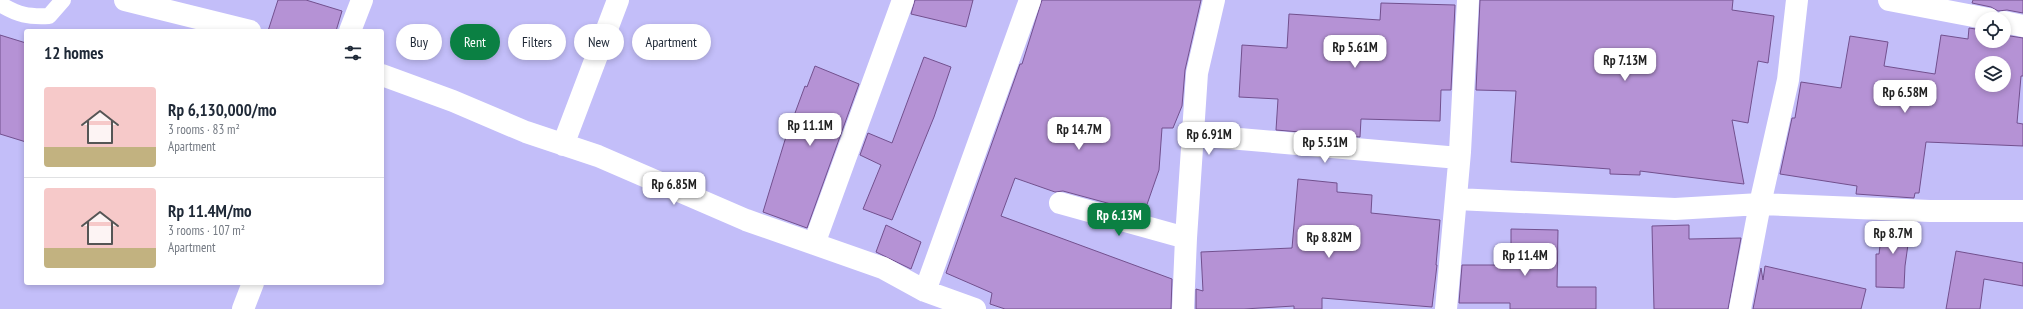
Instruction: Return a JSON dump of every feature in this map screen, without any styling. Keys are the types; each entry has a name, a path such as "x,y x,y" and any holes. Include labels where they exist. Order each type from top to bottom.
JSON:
{"street":[{"path":"125,0 242,29"},
{"path":"351,29 362,0"},
{"path":"564,145 618,0"},
{"path":"814,244 903,0"},
{"path":"925,291 1030,0"},
{"path":"1183,309 1186,238 1197,73 1214,0"},
{"path":"1446,309 1459,158 1468,0"},
{"path":"1740,309 1760,204 1788,80 1797,0"},
{"path":"1889,0 1975,17"},
{"path":"2011,23 2023,26"},
{"path":"384,75 453,101 526,132 598,156 746,220 883,268 925,291 975,309"},
{"path":"1193,135 1459,158"},
{"path":"1456,199 1675,209 1760,204 1930,211 2023,211"},
{"path":"1060,204 1186,238"},
{"path":"243,309 252,285"}],"lane":[{"path":"0,4 17,14 49,16 63,0"}],"building":[{"path":"278,0 306,0 342,11 337,29 269,29"},
{"path":"915,0 973,0 966,27 911,14"},
{"path":"1042,0 1201,0 1185,70 1182,106 1173,128 1162,128 1159,170 1144,213 1063,191 1055,192 1015,178 1001,216 1172,279 1171,309 1005,309 990,304 992,293 946,273 1020,64 1022,64"},
{"path":"1480,0 1733,0 1732,10 1774,16 1768,63 1758,61 1748,123 1732,120 1744,184 1640,171 1640,175 1610,174 1610,169 1511,162 1516,91 1476,90"},
{"path":"1973,0 2023,0 2023,13 2007,10 1998,11 1991,7 1972,3"},
{"path":"1381,3 1455,5 1451,90 1441,90 1440,121 1361,119 1360,137 1276,130 1278,99 1239,97 1242,45 1287,48 1289,14 1380,20"},
{"path":"1969,28 1975,29 1975,48 2011,48 2011,36 2023,38 2023,76 2021,76 2017,123 2023,124 2023,146 1926,142 1919,193 1915,193 1914,198 1856,194 1857,186 1780,174 1792,118 1795,118 1801,82 1841,88 1850,36 1888,42 1884,66 1935,74 1941,35 1968,39"},
{"path":"0,35 24,42 24,141 0,134"},
{"path":"924,57 951,67 934,117 892,220 863,209 881,165 860,155 868,133 892,143"},
{"path":"815,66 859,84 807,228 763,212 785,140 805,86 807,87"},
{"path":"1298,179 1337,183 1337,192 1372,195 1371,213 1440,220 1432,307 1322,298 1322,309 1294,309 1294,306 1244,309 1196,309 1196,289 1203,291 1201,252 1292,248"},
{"path":"1883,222 1911,223 1905,266 1904,288 1876,287 1876,254 1879,254"},
{"path":"886,225 921,242 911,269 876,252"},
{"path":"1689,225 1689,239 1741,238 1728,309 1654,309 1652,226"},
{"path":"1511,229 1558,230 1557,287 1596,287 1596,309 1510,309 1510,303 1459,303 1462,265 1511,265"},
{"path":"1956,251 2023,263 2023,286 1984,279 1980,309 1946,309"},
{"path":"1765,266 1866,289 1861,309 1753,309 1761,268 1763,280"}]}
